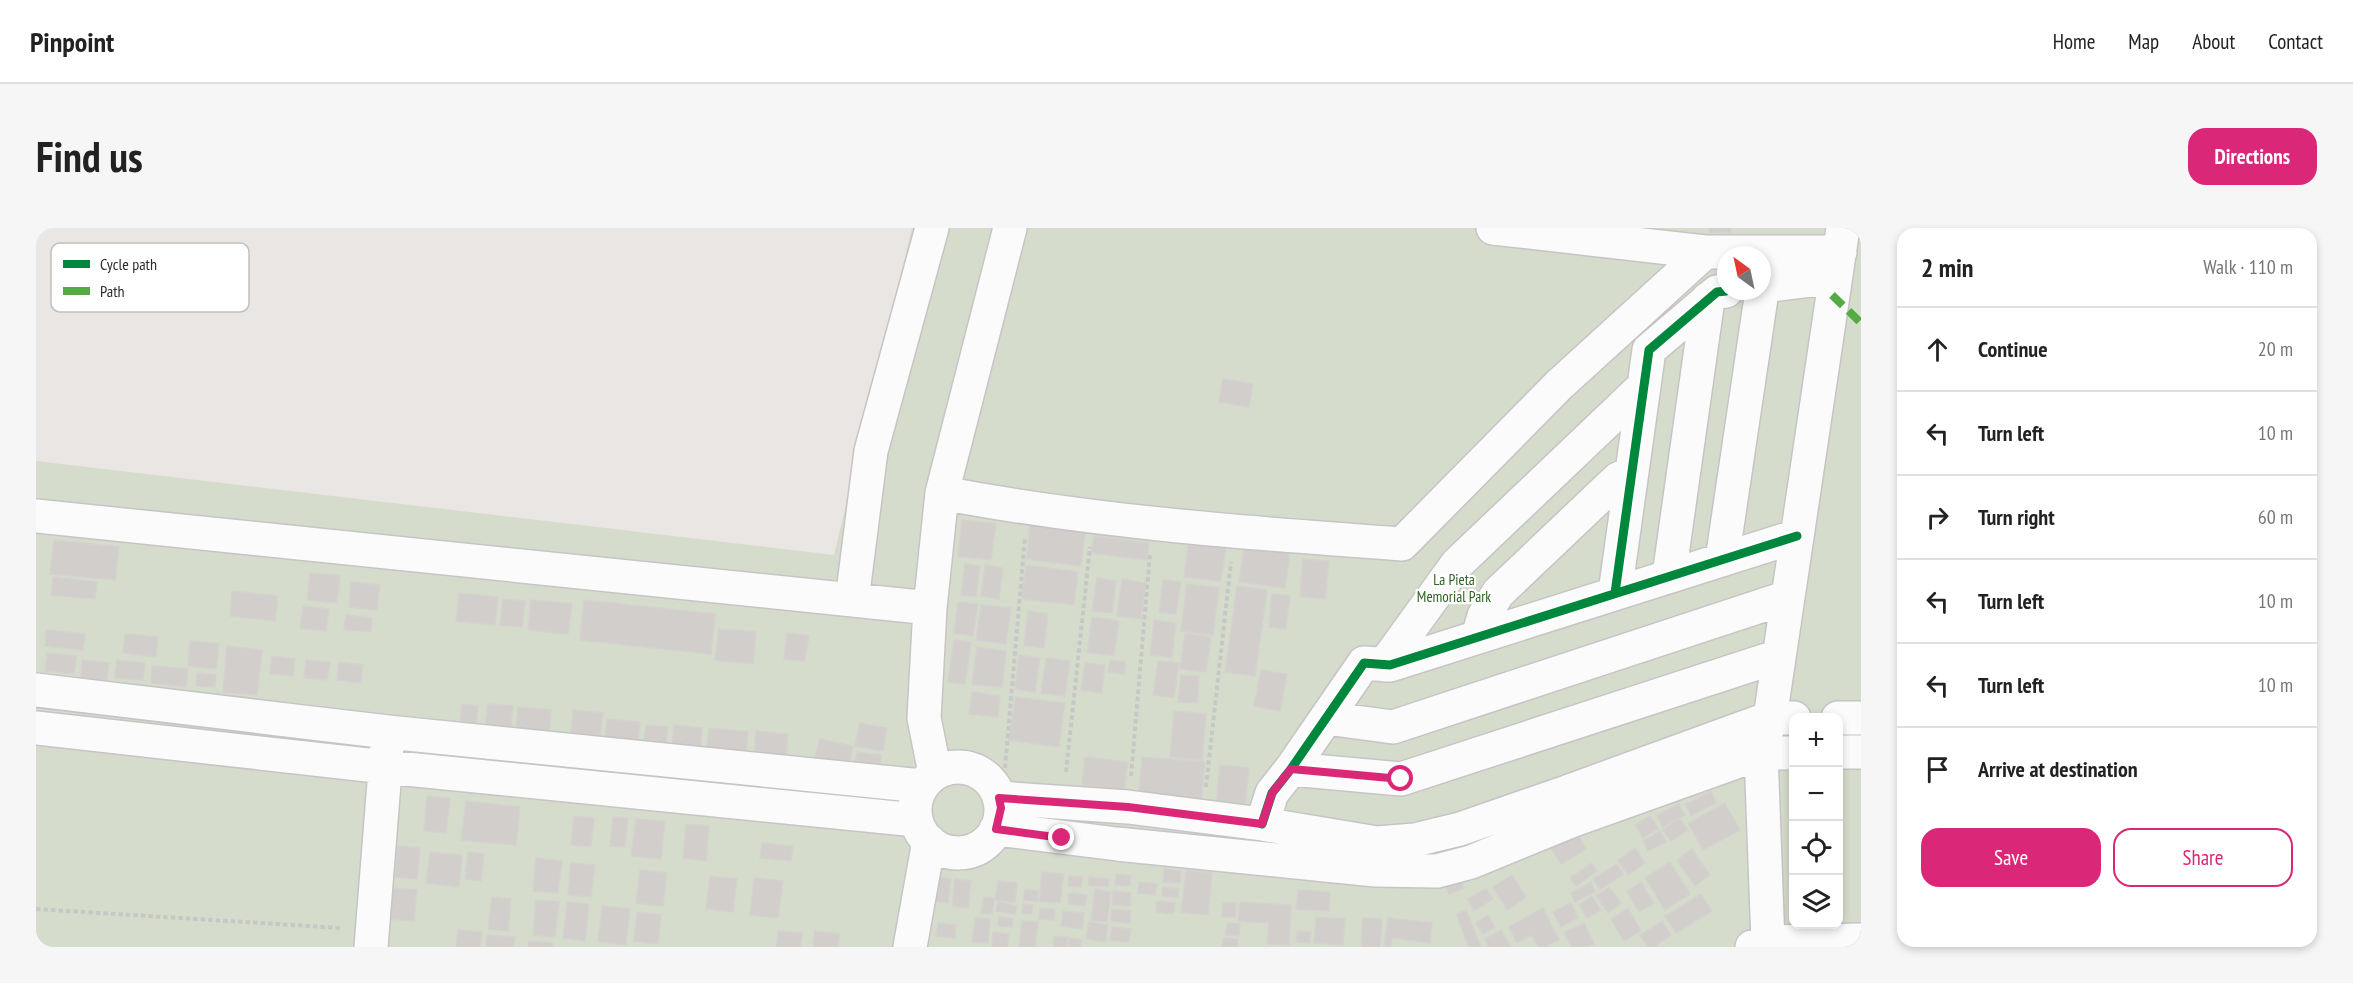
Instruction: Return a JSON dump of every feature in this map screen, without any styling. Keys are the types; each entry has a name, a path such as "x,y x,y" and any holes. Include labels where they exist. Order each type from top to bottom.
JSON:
{"street":[{"path":"852,600 871,451 932,228"},
{"path":"929,780 924,718 930,608 942,493 1010,228"},
{"path":"1493,228 1705,252 1840,252"},
{"path":"942,493 1027,509 1153,523 1235,532 1402,544 1559,385 1705,252"},
{"path":"1771,284 1840,252"},
{"path":"1840,252 1779,656 1782,718 1761,753 1760,944 1861,940"},
{"path":"1669,576 1717,295"},
{"path":"1615,593 1649,350 1717,295"},
{"path":"1722,560 1760,300"},
{"path":"1384,664 1457,564 1644,386"},
{"path":"1478,637 1484,616 1498,593 1618,479 1632,473"},
{"path":"36,516 930,608"},
{"path":"1262,824 1272,793 1364,663 1390,665 1797,536"},
{"path":"1563,610 1622,547"},
{"path":"1326,718 1393,727 1788,597"},
{"path":"1291,769 1401,779 1779,656"},
{"path":"36,690 388,732 929,780"},
{"path":"101,735 102,698"},
{"path":"999,808 1062,802 1128,807 1262,824 1377,843 1429,837 1460,829 1782,718"},
{"path":"1843,718 1861,718"},
{"path":"36,728 476,776 922,830 939,849 952,852 965,852 989,839 999,808 994,786 974,770 960,767 947,768 929,780 917,796 922,830 910,947"},
{"path":"371,938 388,732"},
{"path":"476,776 479,741"},
{"path":"1843,752 1861,752"},
{"path":"999,808 1117,844 1376,870 1437,871 1471,861 1571,821 1761,753 1789,753"},
{"path":"1429,837 1437,871"}],"path":[{"path":"999,808 1027,509"},
{"path":"1062,802 1093,516"},
{"path":"1128,807 1153,523"},
{"path":"1202,817 1235,532"},
{"path":"36,909 371,938"}],"green space":[{"name":"La Pieta Memorial Park","path":"912,228 1861,228 1861,947 36,947 36,461 834,555"}],"building":[{"path":"1709,228 1731,228 1731,233 1709,232"},
{"path":"1223,379 1253,384 1249,407 1219,402"},
{"path":"962,520 996,524 991,560 958,556"},
{"path":"1030,525 1085,532 1081,566 1026,559"},
{"path":"1094,536 1149,543 1147,560 1091,553"},
{"path":"54,540 119,547 115,580 50,574"},
{"path":"1189,540 1226,545 1221,581 1184,577"},
{"path":"1245,541 1291,547 1285,588 1239,582"},
{"path":"1303,559 1329,561 1325,599 1300,596"},
{"path":"965,564 980,566 976,597 961,595"},
{"path":"985,565 1003,568 999,599 981,596"},
{"path":"1026,565 1078,572 1074,605 1021,599"},
{"path":"310,573 340,576 337,603 307,600"},
{"path":"53,577 97,582 95,599 51,595"},
{"path":"1097,578 1116,581 1112,613 1092,611"},
{"path":"1122,579 1146,583 1141,619 1117,616"},
{"path":"1163,580 1181,582 1176,614 1159,612"},
{"path":"351,582 380,585 377,610 349,607"},
{"path":"1187,584 1219,588 1213,635 1181,631"},
{"path":"1237,586 1267,590 1255,676 1225,672"},
{"path":"232,591 278,596 275,621 230,616"},
{"path":"459,593 498,597 495,625 456,621"},
{"path":"1272,594 1290,596 1286,629 1269,627"},
{"path":"503,599 525,601 522,627 500,625"},
{"path":"531,600 572,604 568,634 528,630"},
{"path":"584,600 715,614 711,654 580,640"},
{"path":"958,602 978,604 973,636 954,633"},
{"path":"981,605 1011,608 1006,644 976,640"},
{"path":"303,606 329,609 326,631 300,628"},
{"path":"1028,611 1048,614 1044,648 1024,645"},
{"path":"346,615 372,618 371,632 344,629"},
{"path":"1092,617 1119,621 1114,656 1087,652"},
{"path":"1154,620 1176,623 1172,658 1150,655"},
{"path":"719,629 756,632 753,664 715,660"},
{"path":"46,630 85,634 83,650 45,646"},
{"path":"787,633 809,636 805,661 784,659"},
{"path":"1185,633 1211,637 1206,672 1180,669"},
{"path":"125,634 158,637 156,657 123,653"},
{"path":"954,640 971,642 965,684 948,682"},
{"path":"190,641 219,644 216,669 188,666"},
{"path":"227,646 262,650 257,695 223,692"},
{"path":"977,647 1006,651 1002,687 972,684"},
{"path":"47,653 77,656 74,674 45,671"},
{"path":"1019,655 1040,658 1035,692 1015,689"},
{"path":"272,656 295,659 293,676 270,674"},
{"path":"1046,658 1070,661 1065,696 1041,693"},
{"path":"82,660 109,663 107,680 81,678"},
{"path":"117,660 145,663 143,680 115,678"},
{"path":"306,660 330,662 327,680 304,678"},
{"path":"1110,660 1126,662 1124,674 1108,672"},
{"path":"1158,661 1179,663 1174,698 1153,695"},
{"path":"339,662 363,665 361,683 337,680"},
{"path":"1085,663 1105,665 1102,693 1081,690"},
{"path":"152,666 188,669 186,687 151,683"},
{"path":"1261,670 1287,674 1280,711 1254,706"},
{"path":"197,673 216,675 215,687 196,686"},
{"path":"1181,675 1199,676 1197,703 1178,702"},
{"path":"972,692 1000,696 998,717 969,714"},
{"path":"1015,697 1065,703 1059,747 1009,740"},
{"path":"462,704 478,706 476,723 460,721"},
{"path":"488,704 513,706 511,728 485,726"},
{"path":"518,707 551,710 549,732 516,728"},
{"path":"573,710 603,713 600,737 571,734"},
{"path":"1174,711 1206,714 1202,760 1170,757"},
{"path":"607,719 640,722 638,743 605,739"},
{"path":"859,723 887,728 883,751 855,746"},
{"path":"646,725 668,727 666,744 644,741"},
{"path":"674,725 702,728 700,748 672,745"},
{"path":"709,728 748,732 746,757 706,753"},
{"path":"756,731 788,734 786,756 754,753"},
{"path":"819,739 853,746 849,766 815,759"},
{"path":"857,752 881,755 880,768 855,765"},
{"path":"1085,757 1128,762 1124,790 1082,785"},
{"path":"1142,757 1205,762 1200,811 1138,805"},
{"path":"1220,765 1249,768 1245,807 1216,805"},
{"path":"1711,791 1716,803 1691,816 1686,804"},
{"path":"427,796 450,798 446,833 424,831"},
{"path":"466,801 520,807 516,845 461,840"},
{"path":"1725,803 1740,830 1703,850 1688,823"},
{"path":"1679,804 1685,815 1663,827 1657,815"},
{"path":"574,816 594,818 591,847 571,845"},
{"path":"1650,816 1658,828 1643,838 1635,825"},
{"path":"613,817 628,818 625,847 610,846"},
{"path":"1679,818 1688,830 1671,841 1663,830"},
{"path":"636,819 665,821 661,859 631,856"},
{"path":"686,824 709,826 706,861 683,858"},
{"path":"1660,831 1666,842 1648,851 1643,841"},
{"path":"1577,833 1586,849 1561,864 1551,849"},
{"path":"762,843 793,846 791,861 760,858"},
{"path":"398,846 420,848 417,879 395,877"},
{"path":"1635,848 1645,863 1628,875 1618,860"},
{"path":"1692,849 1710,875 1695,886 1677,860"},
{"path":"430,852 462,855 459,887 426,883"},
{"path":"468,852 484,854 481,881 465,879"},
{"path":"536,858 562,861 558,893 533,891"},
{"path":"1670,862 1690,894 1665,910 1645,878"},
{"path":"571,863 595,865 591,897 568,895"},
{"path":"1592,863 1597,871 1576,886 1570,878"},
{"path":"1617,864 1623,874 1600,890 1593,879"},
{"path":"1164,869 1181,871 1180,883 1163,882"},
{"path":"640,870 667,873 663,906 636,903"},
{"path":"1186,870 1212,873 1208,915 1181,912"},
{"path":"1042,872 1064,874 1060,903 1039,901"},
{"path":"1116,874 1131,876 1130,886 1115,885"},
{"path":"1512,875 1526,897 1507,910 1493,887"},
{"path":"710,876 737,879 733,912 706,909"},
{"path":"1069,876 1082,877 1081,887 1068,886"},
{"path":"1459,876 1464,888 1449,894 1444,882"},
{"path":"936,877 951,879 948,903 933,901"},
{"path":"1089,877 1109,879 1108,887 1088,885"},
{"path":"754,878 783,881 778,918 750,915"},
{"path":"955,879 971,881 968,908 952,906"},
{"path":"998,881 1017,883 1015,902 995,900"},
{"path":"1139,882 1157,884 1155,895 1138,893"},
{"path":"1591,882 1595,892 1575,902 1571,893"},
{"path":"1641,882 1654,903 1639,912 1627,891"},
{"path":"1163,887 1179,889 1178,897 1162,896"},
{"path":"1609,887 1621,903 1608,913 1596,896"},
{"path":"391,888 417,890 414,921 388,919"},
{"path":"1095,889 1111,892 1107,922 1091,920"},
{"path":"1486,889 1493,899 1474,911 1467,899"},
{"path":"1025,890 1038,891 1037,901 1023,900"},
{"path":"1298,890 1330,892 1329,911 1296,909"},
{"path":"1113,891 1131,893 1130,906 1112,905"},
{"path":"1069,893 1087,895 1085,906 1068,904"},
{"path":"1701,894 1712,911 1676,933 1665,916"},
{"path":"1592,896 1601,910 1587,918 1579,905"},
{"path":"492,897 511,899 508,931 488,929"},
{"path":"984,897 995,898 992,914 981,913"},
{"path":"536,900 559,902 555,937 533,935"},
{"path":"1157,901 1175,903 1174,914 1156,912"},
{"path":"567,902 589,904 585,941 563,938"},
{"path":"998,902 1017,906 1015,914 996,911"},
{"path":"1240,902 1291,905 1289,945 1267,944 1269,923 1238,921"},
{"path":"1223,903 1236,903 1235,917 1222,917"},
{"path":"1571,903 1578,918 1561,927 1553,912"},
{"path":"1023,904 1033,905 1032,914 1022,913"},
{"path":"602,906 630,909 626,945 598,942"},
{"path":"1040,908 1055,909 1054,920 1039,919"},
{"path":"1543,908 1559,940 1545,947 1538,947 1532,935 1517,943 1509,927"},
{"path":"1628,908 1641,931 1624,941 1611,919"},
{"path":"1112,909 1131,911 1130,923 1111,921"},
{"path":"1466,910 1481,947 1469,947 1456,914"},
{"path":"1063,911 1084,913 1082,929 1061,926"},
{"path":"637,912 661,915 658,944 634,941"},
{"path":"1488,915 1495,927 1483,934 1476,923"},
{"path":"999,917 1013,919 1012,927 998,926"},
{"path":"1316,917 1345,919 1343,945 1314,943"},
{"path":"975,918 990,919 988,943 972,942"},
{"path":"1363,918 1382,919 1380,947 1361,947"},
{"path":"1388,918 1432,923 1430,943 1392,938 1391,947 1384,946"},
{"path":"1022,921 1038,922 1035,947 1019,947"},
{"path":"1662,921 1671,935 1654,947 1648,947 1640,935"},
{"path":"1089,922 1108,925 1105,942 1086,939"},
{"path":"938,923 956,925 955,938 936,936"},
{"path":"1227,923 1240,924 1239,936 1226,935"},
{"path":"1584,923 1594,944 1587,947 1572,947 1564,932"},
{"path":"1112,927 1131,929 1129,942 1110,940"},
{"path":"458,930 482,932 480,947 456,947"},
{"path":"1501,930 1511,947 1489,947 1485,939"},
{"path":"778,931 802,933 800,947 776,947"},
{"path":"815,931 840,934 838,947 813,947"},
{"path":"1297,931 1311,932 1310,943 1296,942"},
{"path":"993,932 1009,934 1007,947 992,947"},
{"path":"487,935 515,937 513,947 486,947"},
{"path":"1054,936 1068,937 1066,947 1053,947"},
{"path":"1070,938 1082,940 1080,947 1068,947"},
{"path":"1223,938 1238,939 1238,947 1222,947"},
{"path":"529,941 553,943 552,947 528,947"}],"marked path":[{"path":"1832,295 1861,323"}],"cycle path":[{"path":"1615,593 1649,350 1717,292"},
{"path":"1262,824 1272,793 1364,663 1390,665 1797,536"}],"route":[{"path":"1062,838 996,829 1000,819 999,798 1128,807 1262,824 1272,793 1291,769 1401,779"}]}
